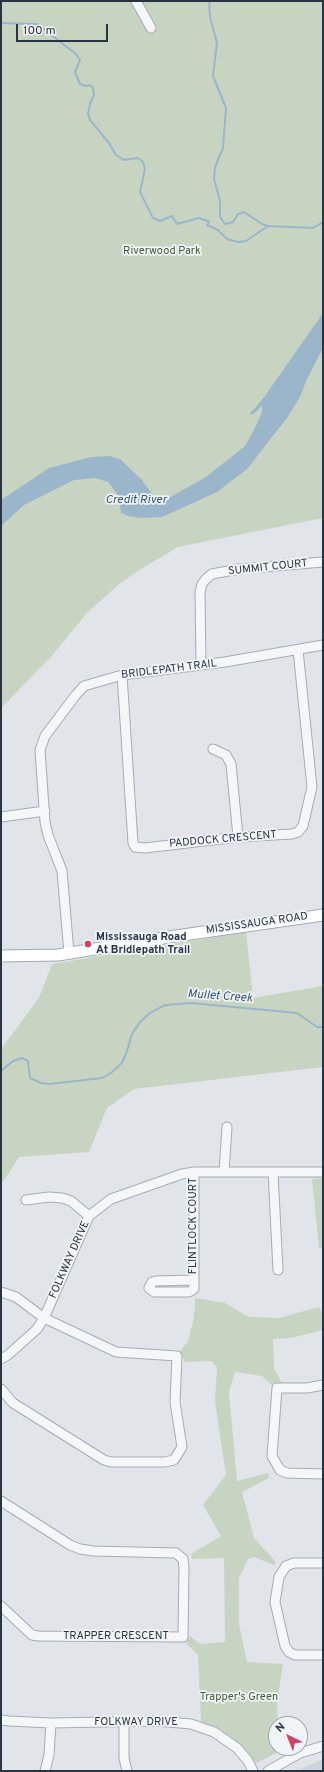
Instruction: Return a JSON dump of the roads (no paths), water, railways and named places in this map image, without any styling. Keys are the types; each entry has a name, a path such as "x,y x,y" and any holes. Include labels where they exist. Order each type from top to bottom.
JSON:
{"main road":[{"name":"MISSISSAUGA ROAD","path":"1,956 68,954 170,937 323,915"}],"street":[{"path":"136,1 151,28"},
{"name":"SUMMIT COURT","path":"201,665 200,592 202,584 206,579 212,574 239,569 323,562"},
{"name":"BRIDLEPATH TRAIL","path":"68,954 62,871 48,835 40,750 42,742 84,686 122,675 201,665 323,645"},
{"name":"PADDOCK CRESCENT","path":"122,675 133,843 135,846 145,848 238,837 292,834 298,832 303,826 312,783 298,650"},
{"path":"213,749 226,755 231,764 238,837"},
{"path":"1,817 45,811"},
{"path":"224,1172 227,1127"},
{"name":"FOLKWAY DRIVE","path":"1,1359 33,1334 44,1318 90,1216 102,1204 122,1194 194,1172 323,1172"},
{"name":"FLINTLOCK COURT","path":"194,1172 194,1280"},
{"path":"273,1172 278,1270"},
{"path":"26,1200 49,1197 62,1198 71,1201 90,1216"},
{"path":"1,1292 16,1297 44,1318 116,1352 177,1356 175,1402 182,1440 180,1453 174,1460 165,1462 111,1462 104,1460 13,1403 1,1389"},
{"path":"323,1384 306,1388 277,1388 272,1456 280,1470 287,1472 323,1474"},
{"name":"TRAPPER CRESCENT","path":"1,1502 70,1545 80,1549 93,1551 176,1553 183,1559 184,1568 183,1636 38,1636 32,1635 1,1606"},
{"path":"323,1563 294,1563 286,1566 279,1577 275,1602 285,1646 289,1652 295,1655 323,1655"},
{"name":"FOLKWAY DRIVE","path":"1,1720 51,1723 180,1722 208,1730 237,1748 253,1771"},
{"path":"45,1771 49,1755 51,1723"},
{"path":"124,1723 124,1758 127,1771"},
{"path":"268,1771 300,1753 323,1746"}],"water":[{"name":"Credit River","path":"323,313 323,348 307,379 300,397 287,418 247,469 217,492 162,517 140,518 121,513 118,495 108,482 95,478 74,480 24,505 1,526 1,500 49,468 91,457 110,456 120,459 142,480 157,501 167,499 206,477 245,446 262,412 262,406 253,414 249,415 265,396"}],"waterway":[{"path":"209,1 210,17 217,43 213,76 226,108 223,148 215,167 214,179 220,201 220,217 225,224 233,222 238,214 244,212 262,224 268,226"},
{"path":"1,23 37,24 76,54 80,60 75,72 80,84 86,86 90,85 93,88 94,95 88,113 90,120 109,143 116,155 124,160 138,158 143,162 145,169 140,192 153,218 160,221 172,216 177,224 199,218 208,221 209,222 207,225 218,230 227,239 238,242 246,241 268,226 313,228 323,222"},
{"name":"Mullet Creek","path":"1,1071 13,1061 22,1058 28,1061 30,1078 41,1083 50,1084 102,1078 111,1073 122,1063 132,1034 140,1022 150,1013 165,1005 191,1003 297,1013 317,1027 323,1027"},
{"name":"Mullet Creek","path":"1,1164 1,1170"}],"place":[{"name":"Mississauga Road At Bridlepath Trail","path":"88,944"}],"park label":[{"name":"Riverwood Park","path":"162,252"},
{"name":"Trapper's Green","path":"239,1698"}]}
